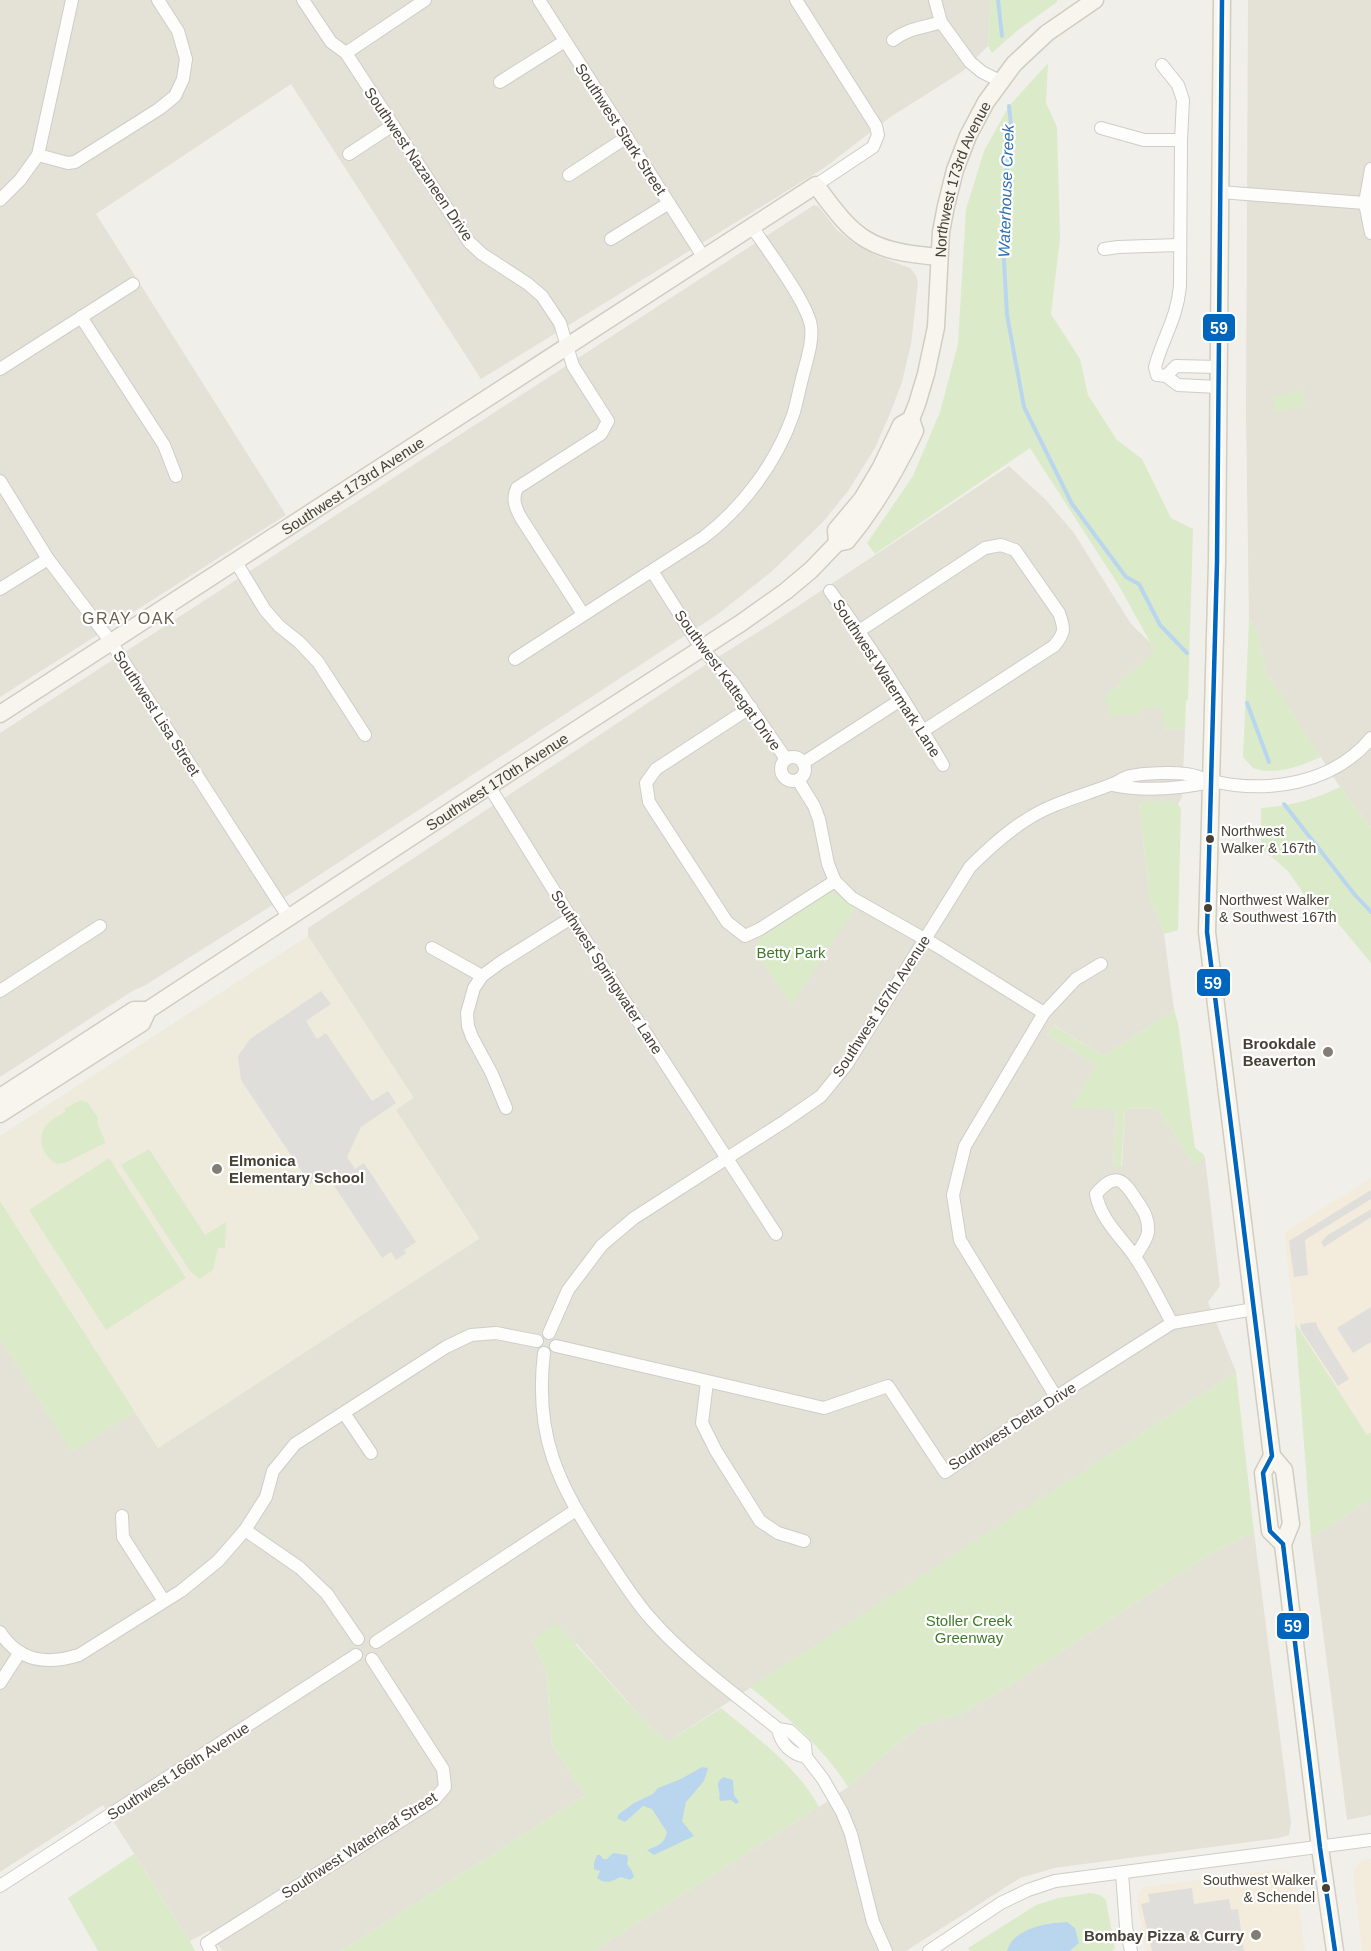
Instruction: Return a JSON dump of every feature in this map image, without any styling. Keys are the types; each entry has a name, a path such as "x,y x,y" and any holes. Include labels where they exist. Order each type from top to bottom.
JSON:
{"main road":[{"name":"Northwest 173rd Avenue","path":"816,185 845,224 866,240 898,252 939,257 941,232 950,187 962,149 986,102 1000,81 1030,48 1095,0"},
{"path":"1222,0 1217,562 1207,932 1272,1456 1284,1470 1291,1524 1283,1544 1320,1848 1335,1951"},
{"path":"704,258 816,185"},
{"name":"Southwest 170th Avenue","path":"0,1097 134,1010 147,1010 741,623 786,591 811,570 837,543 847,541 873,507 893,475 915,431 911,419 924,381 934,336 939,288 939,257"},
{"name":"Southwest 173rd Avenue","path":"0,714 704,258"},
{"name":"Southwest 170th Avenue","path":"0,1114 142,1023 147,1010"}],"street":[{"path":"0,200 20,180 38,156 72,0"},
{"path":"38,156 68,164 75,162 159,109 175,96 183,79 186,59 178,31 158,0"},
{"name":"Southwest Nazaneen Drive","path":"303,0 331,42 346,53 469,242 482,254 528,284 542,296 560,322 573,366 608,421 601,434 518,488 513,496 515,507 521,518 583,614"},
{"path":"346,53 425,0"},
{"name":"Southwest Stark Street","path":"539,0 704,258"},
{"path":"796,0 876,126 878,135 873,147 816,185"},
{"path":"935,0 941,22 970,62 982,72 1000,81"},
{"path":"893,40 905,31 941,22"},
{"path":"500,82 565,41"},
{"path":"1162,65 1181,91 1183,100 1180,286 1174,319 1155,367 1157,375 1166,376 1178,385 1218,387"},
{"path":"349,154 393,125"},
{"path":"1101,128 1144,140 1181,140"},
{"path":"569,175 627,137"},
{"path":"1371,169 1365,203 1371,233"},
{"path":"1220,192 1365,203"},
{"path":"611,239 669,203"},
{"path":"516,659 705,537 733,512 768,468 793,414 811,345 811,324 797,296 752,227"},
{"path":"1104,249 1179,245"},
{"path":"0,369 133,284"},
{"path":"81,317 164,445 176,476"},
{"path":"1166,376 1176,366 1219,367"},
{"name":"Southwest Lisa Street","path":"0,481 48,559 111,642 289,918"},
{"path":"859,631 985,549 1001,545 1015,550 1024,560 1059,613 1063,623 1063,635 1054,646 923,732"},
{"path":"0,589 48,559"},
{"path":"236,562 265,610 318,662 365,735"},
{"name":"Southwest Kattegat Drive","path":"652,571 701,648 732,681 752,707 786,759"},
{"name":"Southwest Watermark Lane","path":"830,591 859,631 943,765"},
{"path":"798,780 805,772 803,763 902,699"},
{"path":"752,707 656,769 646,783 649,802 727,922 745,936 760,929 835,881"},
{"name":"Southwest 167th Avenue","path":"549,1334 568,1290 602,1245 634,1218 821,1096 847,1064 970,867 997,840 1027,819 1055,804 1112,785 1129,776 1185,773 1212,782 1272,786 1313,778 1330,771 1343,763 1371,738"},
{"name":"Southwest Kattegat Drive","path":"803,763 795,757 786,759 780,766 782,776 790,781 798,780 817,813 828,864 835,881 852,898 924,938 1044,1013"},
{"name":"Southwest Springwater Lane","path":"489,786 571,918 776,1234"},
{"path":"506,1108 468,1026 469,1002 482,976 571,918"},
{"path":"0,991 100,926"},
{"path":"432,948 482,976"},
{"path":"1056,1397 960,1240 953,1195 965,1146 1044,1013 1076,979 1101,964"},
{"path":"1135,1257 1148,1234 1147,1216 1125,1183 1118,1180 1106,1183 1096,1194 1097,1204 1121,1241 1135,1257 1172,1323"},
{"name":"Southwest Delta Drive","path":"556,1346 824,1408 888,1386 945,1472 1172,1323 1254,1309"},
{"path":"0,1632 10,1645 38,1660 61,1660 79,1655 181,1591 218,1561 245,1530 266,1497 273,1471 295,1444 446,1347 471,1335 496,1333 537,1341"},
{"path":"549,1334 555,1338 556,1346 552,1352 544,1353 538,1348 537,1341 541,1335 549,1334"},
{"path":"544,1353 540,1397 548,1444 560,1480 576,1510 611,1565 650,1618 688,1655 778,1729 780,1740 796,1755 806,1757 823,1779 842,1812 851,1834 873,1922 886,1951"},
{"path":"707,1382 702,1423 716,1451 760,1521 778,1533 804,1541"},
{"path":"344,1413 370,1453"},
{"path":"376,1642 576,1510"},
{"path":"122,1516 123,1537 164,1602"},
{"path":"245,1530 300,1568 320,1587 358,1639"},
{"path":"369,1637 376,1642 378,1652 372,1659 362,1660 356,1655 354,1646 358,1639 369,1637"},
{"path":"0,1683 20,1652"},
{"name":"Southwest 166th Avenue","path":"0,1886 356,1655"},
{"name":"Southwest Waterleaf Street","path":"209,1947 434,1800 445,1787 443,1769 372,1659"},
{"path":"929,1951 1001,1903 1028,1890 1055,1881 1371,1840"},
{"path":"1122,1873 1126,1927 1131,1951"}],"shaded area":[{"path":"0,0 991,0 988,46 963,71 889,118 824,168 481,379 291,84 96,214 286,515 0,697"},
{"path":"1248,0 1371,0 1371,827 1340,787 1266,672 1257,630 1249,619 1246,415"},
{"path":"814,205 818,206 837,230 856,245 910,268 916,275 918,283 911,344 902,382 891,411 875,448 848,491 822,523 771,572 718,614 301,887 144,986 134,990 0,1077 0,733"},
{"path":"1009,466 1045,499 1074,533 1131,624 1157,649 1163,729 1185,730 1182,797 1178,804 1171,801 1139,802 1149,895 1164,934 1174,1010 1104,1056 1054,1025 1047,1035 1096,1065 1072,1107 1116,1109 1113,1166 1122,1166 1125,1109 1157,1108 1194,1165 1205,1158 1220,1286 1208,1302 1236,1372 667,1742 643,1719 577,1644 532,1640 546,1671 552,1745 585,1795 341,1951 222,1951 209,1931 190,1941 103,1805 0,1872 0,1339 72,1451 135,1412 158,1448 479,1238 395,1109 413,1097 308,936 308,928"},
{"name":"Elmonica Elementary School","path":"308,936 413,1098 396,1110 479,1239 158,1448 0,1201 0,1136"},
{"path":"321,991 331,1004 306,1021 317,1039 326,1033 372,1101 388,1091 396,1103 361,1127 347,1157 355,1169 364,1163 416,1242 404,1250 406,1253 396,1260 391,1252 382,1258 329,1178 335,1175 332,1170 310,1184 241,1080 238,1056 250,1039"},
{"path":"1371,1178 1371,1432 1367,1435 1295,1323 1284,1233"},
{"path":"1371,1190 1371,1199 1305,1240 1308,1275 1294,1277 1289,1241"},
{"path":"1371,1209 1371,1217 1324,1247 1321,1242 1328,1235"},
{"path":"1371,1307 1371,1342 1353,1353 1337,1328"},
{"path":"1316,1322 1349,1379 1338,1386 1301,1330 1300,1324"},
{"path":"1371,1499 1371,1815 1347,1820 1311,1538"},
{"path":"1254,1532 1291,1823 1289,1835 1054,1868 1020,1878 906,1951 594,1951 819,1807 848,1787 924,1724 961,1714 1006,1688 1207,1556"},
{"path":"1371,1859 1371,1951 1362,1951 1353,1870 1361,1861"},
{"path":"1280,1869 1289,1871 1295,1878 1305,1951 1146,1951 1137,1901 1140,1891 1145,1887"},
{"path":"1192,1888 1194,1904 1229,1899 1231,1910 1238,1909 1244,1951 1152,1951 1141,1904 1150,1902 1148,1894"}],"green space":[{"path":"991,0 1057,0 1057,2 1018,30 992,53 988,46"},
{"path":"1048,63 1046,103 1057,127 1060,239 1051,314 1080,359 1088,395 1117,440 1142,459 1171,518 1193,529 1188,700 1186,701 1185,730 1163,729 1162,708 1140,708 1140,714 1110,717 1105,696 1155,651 1119,586 1030,448 875,554 867,543 913,476 940,412 958,344 966,209 984,151 1009,106"},
{"path":"1302,390 1306,406 1275,412 1272,397"},
{"path":"1249,619 1257,630 1266,672 1321,757 1296,767 1270,771 1253,768 1243,757"},
{"path":"1340,787 1371,827 1371,963 1332,916 1312,906 1288,871 1261,848 1261,808 1302,802"},
{"path":"1139,802 1177,803 1181,809 1178,930 1164,934 1149,895"},
{"name":"Betty Park","path":"828,893 835,893 855,908 791,1005 757,954 756,945 762,936"},
{"path":"1174,1010 1178,1023 1195,1148 1205,1158 1194,1165 1157,1108 1125,1109 1121,1167 1113,1166 1116,1110 1071,1107 1096,1065 1047,1035 1053,1025 1104,1056"},
{"path":"81,1100 87,1102 98,1118 105,1143 65,1163 57,1164 49,1158 43,1148 42,1132 49,1122 65,1112 65,1108"},
{"path":"149,1149 205,1235 226,1222 225,1248 218,1248 213,1270 200,1279 190,1271 121,1165"},
{"path":"109,1158 186,1278 106,1330 29,1210"},
{"path":"0,1201 135,1412 72,1452 0,1339"},
{"path":"1295,1323 1367,1435 1371,1432 1371,1499 1311,1538"},
{"name":"Stoller Creek Greenway","path":"1236,1372 1254,1532 1207,1556 1006,1688 961,1714 924,1724 848,1787 815,1745 750,1687"},
{"path":"556,1624 667,1742 721,1708 788,1766 810,1792 819,1807 594,1951 341,1951 585,1795 552,1745 546,1671 532,1640"},
{"path":"134,1854 195,1951 98,1951 68,1898"},
{"path":"1091,1893 1100,1895 1106,1900 1115,1949 1112,1951 970,1951 968,1948 1036,1905 1058,1898"}],"water":[{"path":"702,1767 708,1768 704,1781 686,1802 682,1821 694,1836 654,1855 647,1850 662,1842 667,1832 652,1809 643,1806 625,1822 617,1818 619,1814 634,1803 653,1794 658,1788"},
{"path":"724,1777 733,1780 734,1795 739,1802 736,1804 731,1800 721,1801 719,1799 718,1784"},
{"path":"613,1853 627,1855 627,1864 634,1877 630,1880 621,1877 606,1882 597,1878 600,1871 594,1869 594,1863 597,1855 607,1859"},
{"path":"1067,1922 1075,1928 1079,1943 1070,1951 1007,1951 1010,1943 1023,1932 1032,1928"}],"waterway":[{"name":"Waterhouse Creek","path":"998,0 1002,36"},
{"name":"Waterhouse Creek","path":"1009,106 1011,125 1002,224 1007,315 1024,407 1072,504 1126,577 1139,584 1160,625 1187,653"},
{"name":"Waterhouse Creek","path":"1247,703 1269,762"},
{"name":"Waterhouse Creek","path":"1284,804 1371,912"}],"transit line":[{"name":"59","path":"1222,0 1217,562 1207,932 1272,1456 1263,1473 1270,1531 1283,1544 1320,1848 1335,1951"}],"place":[{"name":"Northwest Walker & 167th","path":"1210,839"},
{"name":"Northwest Walker & Southwest 167th","path":"1208,908"},
{"name":"Brookdale Beaverton","path":"1328,1052"},
{"name":"Elmonica Elementary School","path":"217,1169"},
{"name":"Southwest Walker & Schendel","path":"1326,1888"},
{"name":"Bombay Pizza & Curry","path":"1256,1935"}],"district":[{"name":"GRAY OAK","path":"129,618"}]}
